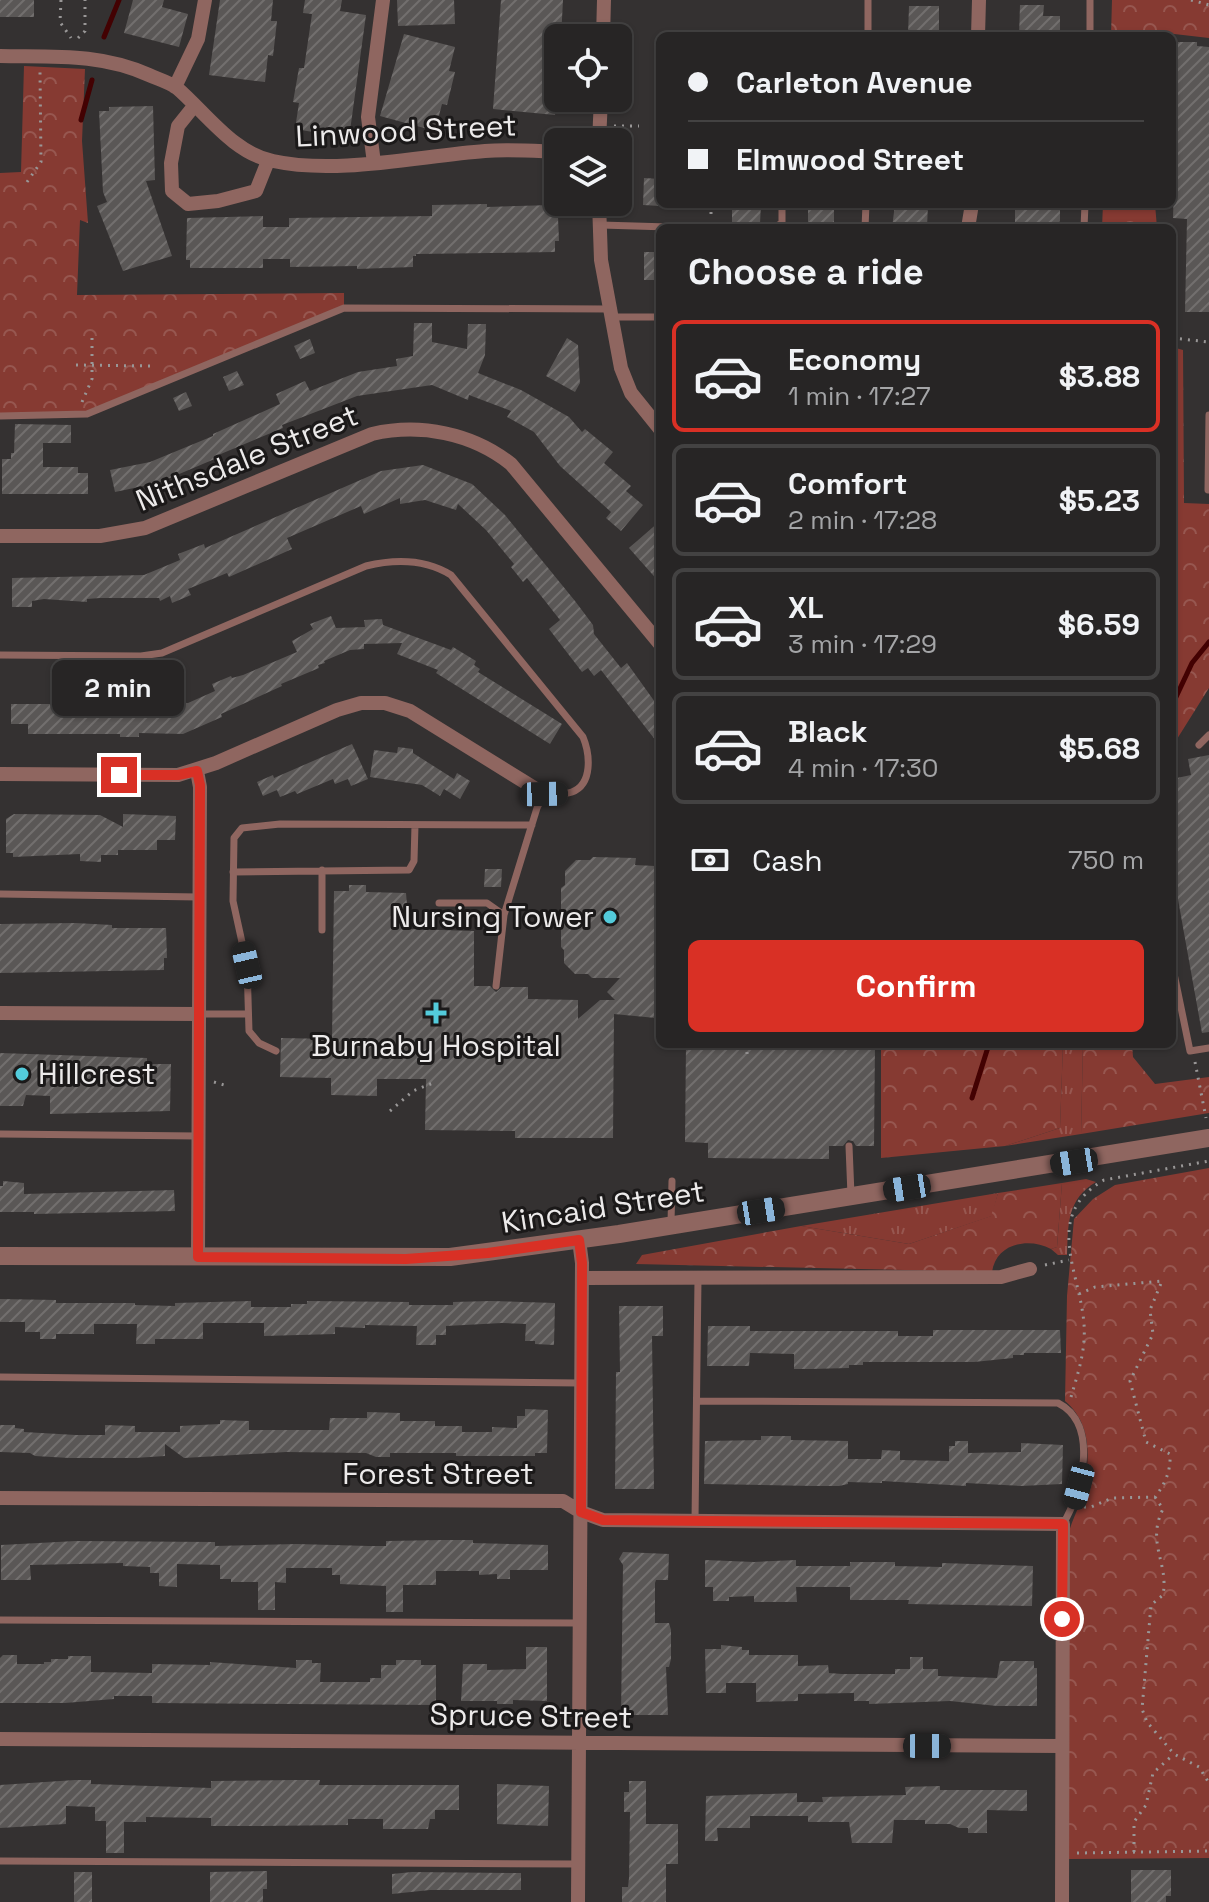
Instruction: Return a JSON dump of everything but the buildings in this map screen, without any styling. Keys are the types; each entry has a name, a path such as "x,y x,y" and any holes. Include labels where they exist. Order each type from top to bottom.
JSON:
{"street":[{"path":"175,87 198,39 205,0"},
{"path":"374,163 368,117 383,0"},
{"path":"603,24 604,0"},
{"path":"978,32 979,0"},
{"name":"Linwood Street","path":"0,56 112,60 175,87 255,155 268,161 322,165 374,163 487,151 544,152"},
{"path":"194,106 178,126 171,163 172,191 188,204 218,201 256,191 268,161"},
{"path":"599,216 601,260 609,313 626,384 656,424"},
{"name":"Nithsdale Street","path":"0,536 100,536 145,528 372,434 397,430 443,433 488,447 511,464 656,639"},
{"path":"0,774 178,775 197,771 337,710 361,703 385,703 410,711 544,794"},
{"path":"197,771 200,787 198,1257"},
{"path":"0,1013 198,1014"},
{"name":"Kincaid Street","path":"0,1256 435,1257 579,1240 1209,1138"},
{"path":"578,1902 582,1278 579,1240"},
{"path":"582,1278 1001,1277 1030,1269"},
{"name":"Forest Street","path":"0,1498 563,1501 603,1520 1063,1524"},
{"path":"1062,1902 1063,1524"},
{"name":"Spruce Street","path":"0,1739 1061,1746"}],"lane":[{"path":"868,0 868,32"},
{"path":"1090,0 1090,32"},
{"path":"599,225 656,227"},
{"path":"0,416 75,416 131,398 344,308 656,317"},
{"path":"1208,490 1209,415"},
{"path":"0,655 141,656 162,653 366,566 403,561 430,565 451,575 583,737 587,747 589,766 581,785 567,793 544,794 532,825 504,915 496,986"},
{"path":"1199,745 1209,735"},
{"path":"233,872 409,870 414,861 415,825"},
{"path":"276,1051 259,1043 249,1031 247,965 233,901 234,838 242,828 532,825"},
{"path":"322,870 322,930"},
{"path":"0,894 199,897"},
{"path":"439,903 487,903 504,915"},
{"path":"1176,983 1190,1051 1209,1048"},
{"path":"198,1014 248,1014"},
{"path":"0,1134 198,1136"},
{"path":"849,1146 852,1197"},
{"path":"671,1225 672,1181"},
{"path":"695,1522 698,1279"},
{"path":"0,1377 580,1383"},
{"path":"698,1401 1050,1402 1067,1408 1076,1418 1083,1443 1082,1474 1074,1507 1063,1524"},
{"path":"0,1620 580,1623"},
{"path":"0,1861 579,1864"}],"path":[{"path":"61,0 60,22 71,38"},
{"path":"78,38 85,31 85,0"},
{"path":"1191,0 1209,5"},
{"path":"27,182 41,162 40,57"},
{"path":"614,126 639,126"},
{"path":"75,416 92,379 92,333"},
{"path":"1176,338 1209,342"},
{"path":"76,365 152,366"},
{"path":"747,1048 747,1054"},
{"path":"1193,1050 1206,1118"},
{"path":"214,1082 224,1085"},
{"path":"390,1111 413,1091 433,1083"},
{"path":"1067,1408 1082,1365 1085,1326 1069,1260 1074,1208 1094,1186 1104,1180 1209,1161"},
{"path":"1055,1263 1069,1260"},
{"path":"1074,1507 1091,1507 1112,1498 1155,1497 1165,1485 1171,1463 1170,1454 1146,1442 1130,1381 1153,1334 1150,1310 1162,1281 1095,1287 1079,1294"},
{"path":"1155,1497 1163,1509 1157,1521 1156,1553 1166,1578 1163,1595 1151,1605 1142,1709 1147,1722 1174,1754 1199,1767 1209,1783"},
{"path":"1134,1852 1134,1822 1146,1805 1153,1773 1174,1754"},
{"path":"1062,1852 1209,1851"}],"green space":[{"path":"1112,0 1209,0 1209,38 1176,32 1111,32"},
{"path":"24,66 85,69 82,141 88,223 80,220 77,295 344,293 344,308 87,414 0,416 0,173 21,172"},
{"path":"1103,208 1155,208 1157,224 1102,224"},
{"path":"1176,348 1183,350 1184,503 1209,504 1209,688 1176,741"},
{"path":"881,1048 1063,1048 1060,1128 1005,1146 881,1158"},
{"path":"1063,1048 1083,1048 1081,1134 1005,1146 1060,1128"},
{"path":"1083,1048 1132,1048 1133,1057 1155,1084 1209,1077 1209,1113 1081,1134"},
{"path":"1209,1168 1209,1858 1069,1859 1068,1538 1082,1494 1088,1451 1082,1424 1065,1401 1067,1296 1074,1219 1093,1199 1115,1185"},
{"path":"1086,1179 1096,1182 1074,1204 1067,1255 1058,1255 1051,1249 1057,1247 1062,1183"},
{"path":"1062,1183 1057,1247 1051,1249 1033,1243 1015,1245 1000,1254 992,1272 636,1264 642,1255 801,1226 909,1244 991,1216 998,1193"},
{"path":"998,1193 992,1216 909,1244 801,1226"}],"waterway":[{"path":"104,37 119,0"},
{"path":"81,120 92,80"},
{"path":"1176,697 1192,663 1209,642"},
{"path":"972,1098 988,1048"}],"place":[{"name":"Nursing Tower","path":"610,917"},
{"name":"Burnaby Hospital","path":"436,1013"},
{"name":"Hillcrest","path":"22,1074"}],"route":[{"path":"119,775 178,775 197,771 200,785 198,1257 406,1259 488,1253 579,1240 582,1263 581,1512 603,1520 1063,1524 1062,1619"}]}
